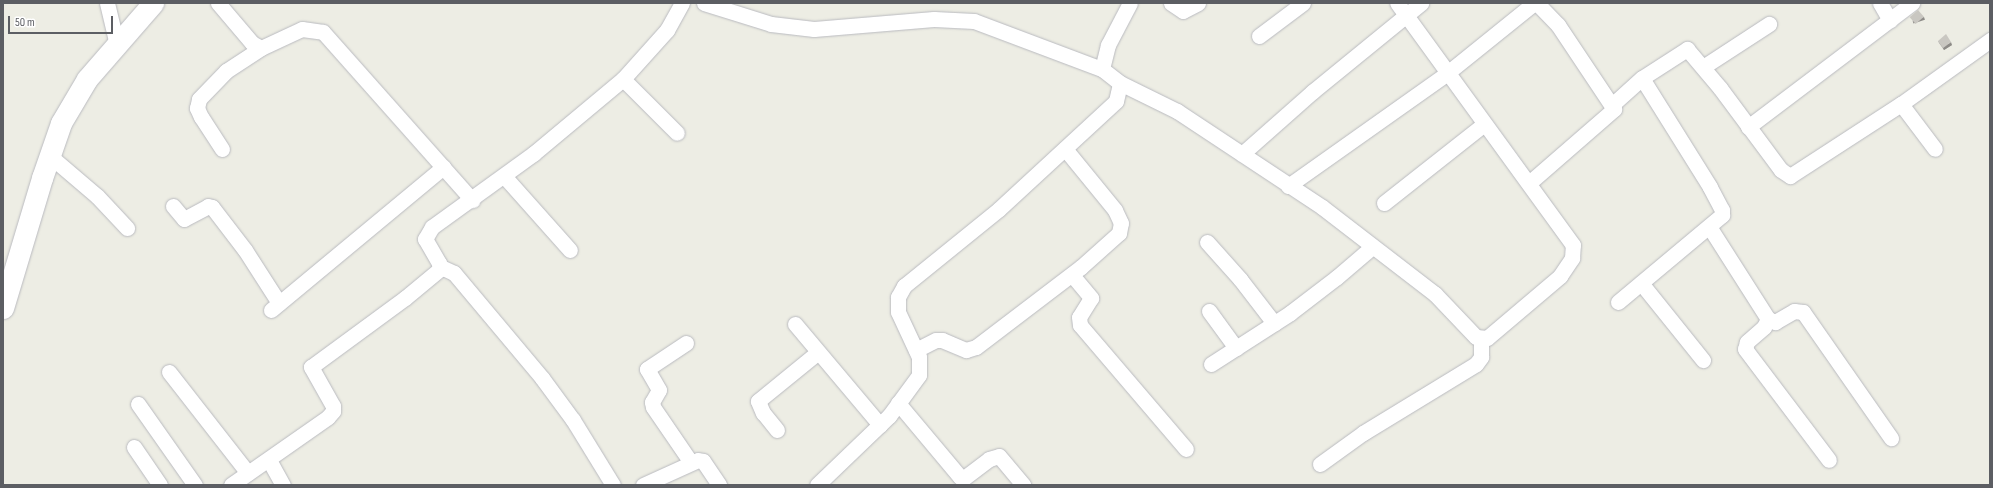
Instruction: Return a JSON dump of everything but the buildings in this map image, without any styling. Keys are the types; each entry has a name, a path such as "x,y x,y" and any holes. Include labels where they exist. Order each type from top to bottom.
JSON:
{"main road":[{"path":"3,308 61,123 87,79 153,3"}],"street":[{"path":"107,3 117,45"},
{"path":"218,3 252,42 261,48"},
{"path":"613,485 572,420 542,378 454,273 441,267 425,243 427,234 504,176 623,79 667,30 682,3"},
{"path":"704,3 771,24 814,28 934,19 974,21 1102,69 1120,83 1177,110 1288,186 1322,207 1372,247 1436,294 1476,337 1481,339 1487,338 1530,304 1560,276 1572,258 1573,245 1529,183 1446,74 1401,9"},
{"path":"1102,69 1108,45 1130,3"},
{"path":"1171,3 1183,11 1198,3"},
{"path":"1259,36 1303,3"},
{"path":"1242,154 1312,92 1401,9 1421,3"},
{"path":"1288,186 1446,74 1534,3"},
{"path":"1529,183 1612,113 1613,104 1558,24 1538,3"},
{"path":"1880,3 1890,20"},
{"path":"1748,127 1912,3"},
{"path":"1703,67 1769,24"},
{"path":"222,149 201,117 198,108 199,99 226,71 261,48 302,29 323,32 472,200"},
{"path":"1613,104 1642,78 1687,49 1703,67 1780,170 1790,176 1901,104 1990,40"},
{"path":"1618,302 1710,228 1722,215 1722,210 1686,147 1642,78"},
{"path":"623,79 677,133"},
{"path":"817,485 880,425 919,375 919,357 898,312 898,297 904,286 999,209 1065,149 1116,101 1120,83"},
{"path":"1901,104 1935,149"},
{"path":"1384,203 1484,124"},
{"path":"916,350 936,340 942,340 966,350 976,347 1072,275 1119,233 1121,223 1115,210 1065,149"},
{"path":"50,156 97,196 127,228"},
{"path":"173,206 184,219 208,206 212,207 245,250 275,306 443,167"},
{"path":"504,176 570,250"},
{"path":"1710,228 1768,319 1775,322 1794,311 1803,312 1891,438"},
{"path":"1207,242 1240,279 1274,323"},
{"path":"1211,364 1274,323 1337,277 1372,247"},
{"path":"231,485 269,460 333,411 333,406 311,367 405,298 441,267"},
{"path":"1072,275 1091,298 1079,317 1080,325 1186,449"},
{"path":"1641,283 1703,360"},
{"path":"1209,311 1236,348"},
{"path":"1768,319 1764,327 1747,342 1745,349 1829,460"},
{"path":"795,324 880,425"},
{"path":"1320,464 1363,433 1476,364 1481,358 1481,339"},
{"path":"686,343 647,369 659,390 652,402 653,407 690,461"},
{"path":"777,430 763,413 758,401 818,352"},
{"path":"169,372 248,473"},
{"path":"898,403 960,477 964,478 989,459 999,456 1023,485"},
{"path":"138,404 195,485"},
{"path":"134,447 160,485"},
{"path":"269,460 282,485"},
{"path":"643,485 690,461 703,462 719,485"}]}
